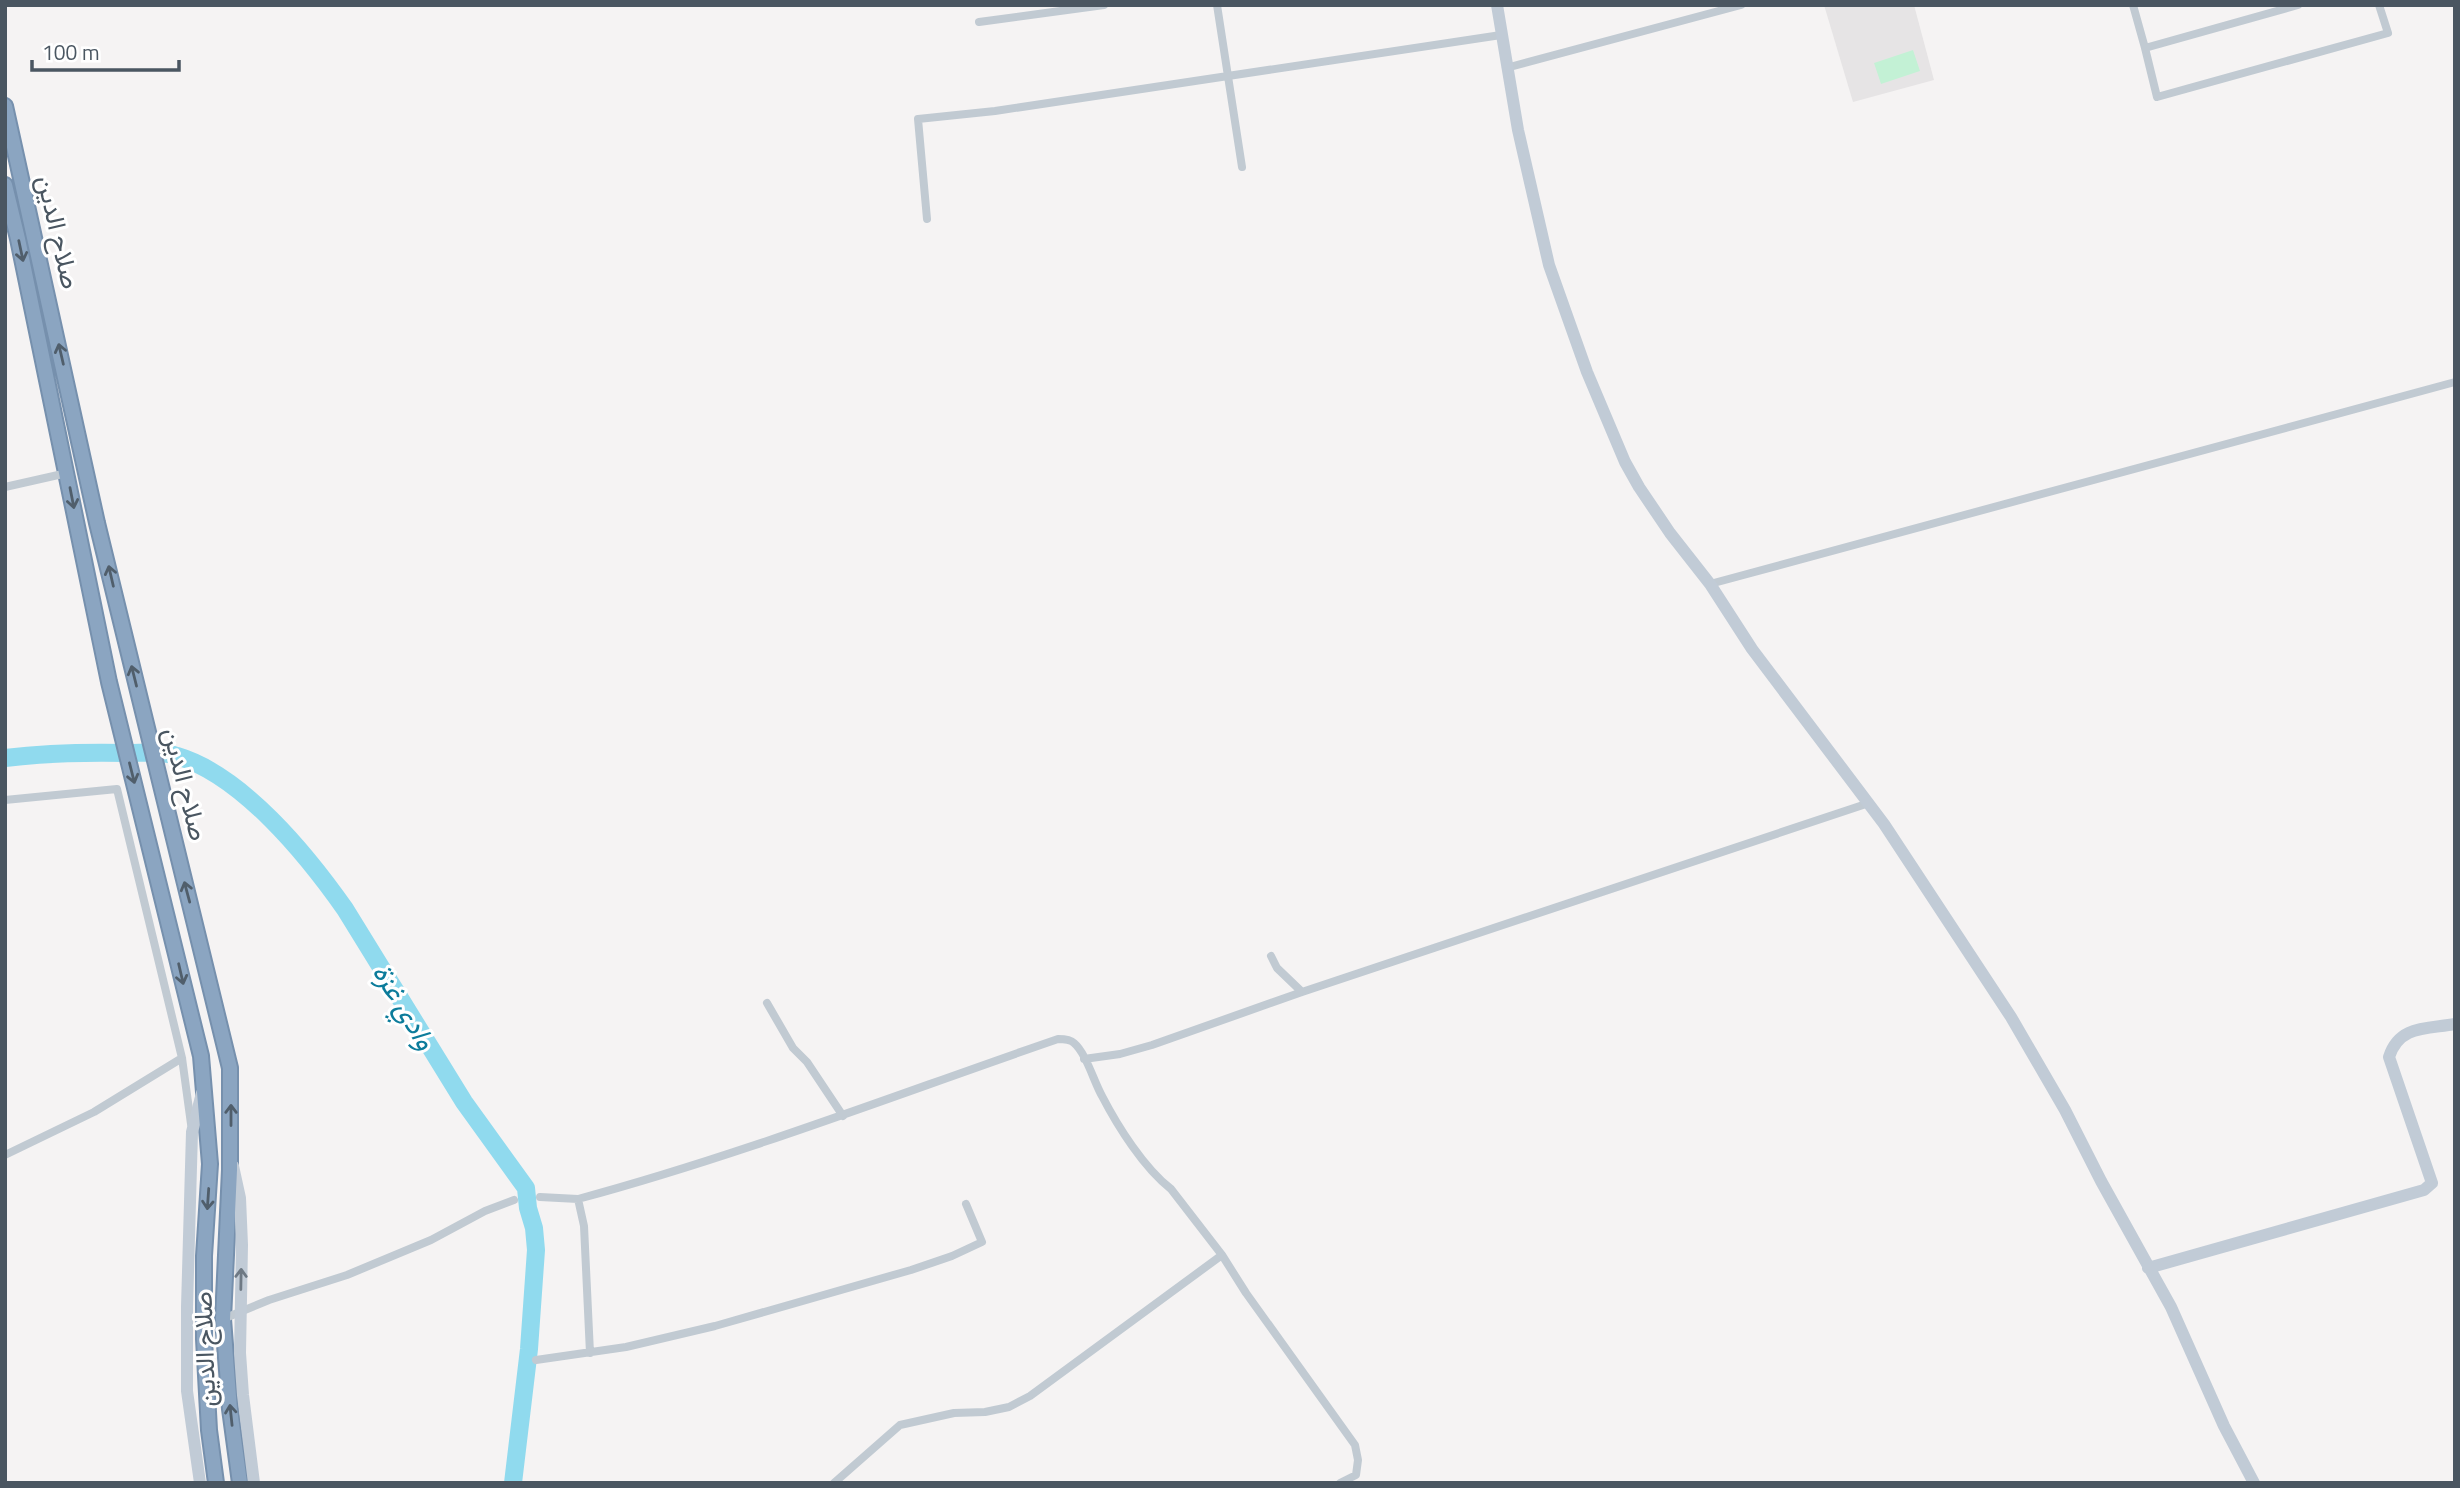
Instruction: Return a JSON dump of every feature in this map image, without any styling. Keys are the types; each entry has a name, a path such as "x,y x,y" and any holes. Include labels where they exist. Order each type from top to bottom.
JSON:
{"highway":[{"name":"صلاح الدين","path":"5,106 97,523 230,1068 231,1158 223,1319 230,1409 240,1483"},
{"name":"صلاح الدين","path":"5,185 109,682 201,1056 211,1164 204,1256 204,1339 209,1430 216,1483"}],"street":[{"path":"979,22 1104,5"},
{"path":"1217,5 1242,167"},
{"path":"1497,5 1506,68 1549,265 1587,372 1625,461 1670,533 1710,584 1752,649 1869,803 2011,1017 2065,1110 2171,1307 2224,1426 2253,1483"},
{"path":"1506,68 1741,5"},
{"path":"2133,5 2157,97 2388,33 2379,5"},
{"path":"2145,48 2298,5"},
{"path":"927,219 918,119 995,111 1501,35"},
{"path":"1710,584 2455,382"},
{"path":"5,487 67,473"},
{"path":"5,800 117,789 181,1058 192,1132 187,1266 187,1391 201,1483"},
{"path":"1084,1059 1120,1054 1152,1045 1302,992 1869,803"},
{"path":"1270,956 1277,968 1302,992"},
{"path":"767,1003 793,1048 807,1062 843,1116"},
{"path":"2148,1268 2424,1190 2432,1183 2389,1056 2393,1043 2403,1034 2455,1024"},
{"path":"540,1197 578,1199 709,1161 1058,1039 1073,1042 1129,1141 1171,1189 1222,1255 1246,1293 1355,1445 1358,1460 1356,1475 1340,1483"},
{"path":"5,1155 94,1112 181,1058"},
{"path":"192,1132 204,1086"},
{"path":"231,1158 240,1198 243,1396 254,1483"},
{"path":"578,1199 584,1226 590,1353"},
{"path":"223,1319 269,1300 347,1275 431,1240 485,1211 514,1200"},
{"path":"536,1360 626,1347 715,1326 953,1256 982,1242 966,1203"},
{"path":"834,1483 900,1425 954,1413 985,1412 1009,1407 1030,1396 1222,1255"}],"shaded area":[{"path":"1824,5 1914,5 1934,80 1853,102"}],"green space":[{"path":"1913,50 1920,71 1881,84 1874,63"}],"waterway":[{"name":"وادي غزة","path":"5,758 67,753 159,753 171,754 201,766 225,780 271,819 312,865 345,909 464,1102 526,1188 536,1250 529,1349 513,1483"}]}
